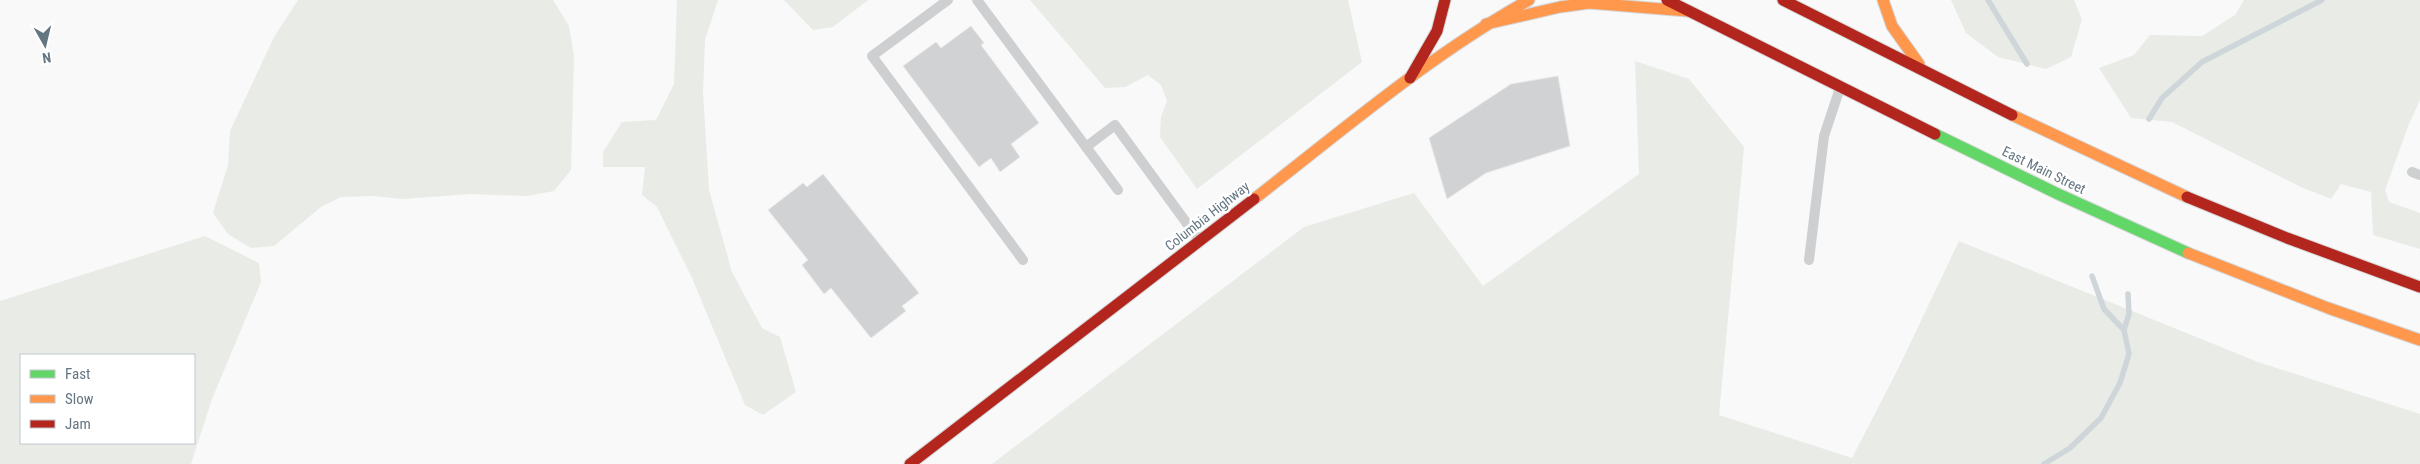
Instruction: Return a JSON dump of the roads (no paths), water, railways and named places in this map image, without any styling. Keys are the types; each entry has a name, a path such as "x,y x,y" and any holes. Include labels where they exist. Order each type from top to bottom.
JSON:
{"main road":[{"path":"1410,78 1432,42 1444,14 1445,0"},
{"name":"Columbia Highway","path":"910,464 1410,78 1486,24 1529,0"},
{"name":"East Main Street","path":"1667,0 2058,194 2185,252 2292,296 2420,340"},
{"path":"1783,0 2081,148 2207,206 2312,248 2420,287"},
{"path":"1883,0 1888,21 1922,70"},
{"path":"1486,24 1560,7 1589,3 1691,12"}],"lane":[{"path":"948,0 872,56 1023,260"},
{"path":"977,0 1118,190"},
{"path":"1808,260 1824,136 1840,87"},
{"path":"1086,147 1115,125 1200,240"}],"waterway":[{"path":"1988,0 2027,64"},
{"path":"2149,119 2162,98 2202,62 2322,0"},
{"path":"2044,464 2070,448 2101,418 2120,383 2129,354 2124,330 2104,309 2092,276"},
{"path":"2124,330 2129,314 2128,294"}]}
